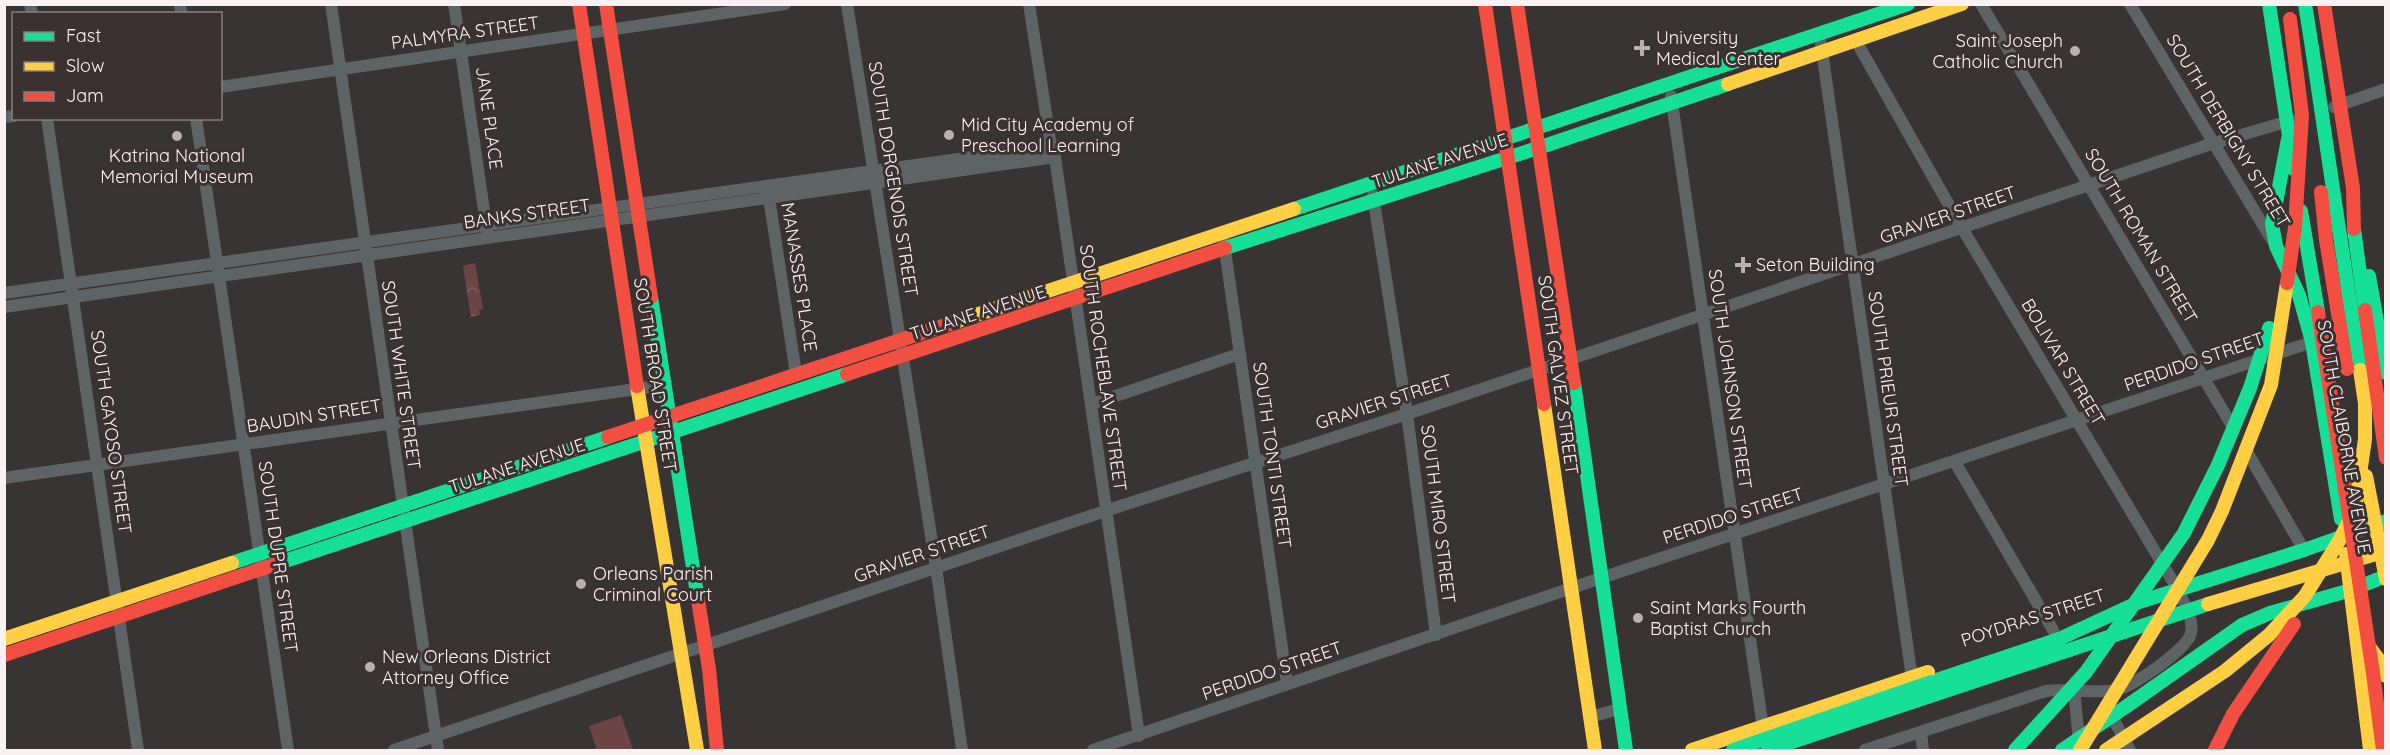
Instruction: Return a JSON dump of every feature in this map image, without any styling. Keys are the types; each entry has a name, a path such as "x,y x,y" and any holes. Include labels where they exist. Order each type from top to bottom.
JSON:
{"main road":[{"name":"SOUTH BROAD STREET","path":"579,4 646,442 697,750"},
{"name":"SOUTH BROAD STREET","path":"606,4 705,647 717,750"},
{"name":"SOUTH GALVEZ STREET","path":"1485,4 1595,750"},
{"name":"SOUTH GALVEZ STREET","path":"1517,4 1550,216 1626,750"},
{"name":"TULANE AVENUE","path":"4,639 670,418 900,339 1506,140 1908,4"},
{"name":"TULANE AVENUE","path":"4,656 1225,248 1508,158 1962,4"},
{"name":"SOUTH CLAIBORNE AVENUE","path":"2269,4 2384,750"},
{"path":"2080,750 2208,540 2222,511 2271,385 2295,227 2302,115 2288,4"},
{"path":"2215,750 2233,714 2330,571 2355,509 2365,439 2365,403 2305,4"},
{"name":"SOUTH CLAIBORNE AVENUE","path":"2324,4 2353,188 2381,320 2385,373"},
{"path":"2062,750 2242,625 2270,613 2385,578 2326,240 2317,145 2312,48"},
{"path":"593,95 619,92"},
{"name":"SOUTH CLAIBORNE AVENUE","path":"2287,129 2272,224 2276,246 2299,295 2312,342 2351,590 2370,750"},
{"name":"SOUTH CLAIBORNE AVENUE","path":"2353,188 2353,223 2385,458"},
{"path":"2015,750 2086,672 2184,533 2218,465 2250,388 2288,271"},
{"path":"628,318 654,314"},
{"path":"658,507 682,499"},
{"name":"POYDRAS STREET","path":"1692,750 2053,630 2342,538 2385,521"},
{"path":"2106,750 2225,671 2269,635 2305,596 2342,538"},
{"path":"1767,750 2188,611 2385,550"},
{"path":"671,591 695,587"},
{"path":"1734,750 2059,639 2096,624 2139,602"},
{"path":"2355,619 2364,640 2382,664 2385,675"},
{"path":"705,647 722,707 729,750"},
{"path":"681,655 686,750"}],"street":[{"name":"SOUTH WHITE STREET","path":"331,4 438,750"},
{"name":"JANE PLACE","path":"454,4 488,238"},
{"name":"PALMYRA STREET","path":"222,87 785,4"},
{"name":"SOUTH DORGENOIS STREET","path":"847,4 936,567 962,750"},
{"name":"SOUTH ROCHEBLAVE STREET","path":"1029,4 1092,404 1105,511 1139,736"},
{"name":"SOUTH ROMAN STREET","path":"1981,4 2204,377 2304,550"},
{"name":"SOUTH DERBIGNY STREET","path":"2130,4 2276,246"},
{"name":"SOUTH PRIEUR STREET","path":"1820,34 1912,678"},
{"name":"BOLIVAR STREET","path":"1856,41 1962,228 2178,590 2188,611 2192,623 2190,639 2131,685 2116,690 2099,691"},
{"name":"SOUTH JOHNSON STREET","path":"1671,83 1671,102 1767,750"},
{"name":"GRAVIER STREET","path":"394,750 705,647 936,567 1540,370 2214,144 2287,129 2339,105 2385,89"},
{"name":"SOUTH GAYOSO STREET","path":"47,120 138,750"},
{"name":"SOUTH DUPRE STREET","path":"196,120 288,750"},
{"name":"BANKS STREET","path":"4,307 488,238 767,185 874,170 1053,152"},
{"name":"BANKS STREET","path":"637,210 769,198 876,183 1053,152"},
{"name":"MANASSES PLACE","path":"767,185 796,374"},
{"name":"SOUTH MIRO STREET","path":"1371,185 1407,414 1436,635"},
{"name":"BANKS STREET","path":"4,293 486,225 612,214"},
{"name":"SOUTH TONTI STREET","path":"1224,232 1239,354 1287,683"},
{"name":"PERDIDO STREET","path":"1093,750 1571,588 2381,320"},
{"path":"1092,404 1239,354"},
{"name":"BAUDIN STREET","path":"4,478 665,385"},
{"path":"1955,462 2053,630"},
{"path":"2074,689 2080,750"},
{"path":"1865,750 2027,696 2046,691 2074,689 2099,691 2130,750"},
{"path":"1590,717 1619,709"},
{"path":"1921,732 1923,750"}],"green space":[{"path":"475,263 483,309 479,310 480,315 471,317 463,266"},
{"path":"621,715 633,749 597,750 589,726"}],"traffic: fast":[{"path":"1294,209 1908,4"},
{"path":"2269,4 2294,169"},
{"path":"2305,4 2312,48"},
{"path":"2312,48 2360,370"},
{"path":"1225,248 1538,148 1728,84"},
{"path":"2288,139 2272,224 2276,246 2299,295 2312,342 2341,519"},
{"path":"2301,211 2318,312"},
{"path":"2354,229 2365,310"},
{"path":"2369,276 2386,373"},
{"path":"651,297 698,600"},
{"path":"2015,750 2086,672 2184,533 2218,465 2250,388 2269,328"},
{"path":"276,564 847,374"},
{"path":"1574,383 1626,750"},
{"path":"232,563 608,437"},
{"path":"2139,602 2304,550 2386,521"},
{"path":"2127,706 2242,625 2270,613 2351,590 2386,576"},
{"path":"1931,682 2059,639 2139,602"},
{"path":"1768,750 2208,604"},
{"path":"1733,750 1931,682"},
{"path":"2062,750 2127,706"}],"traffic: slow":[{"path":"1728,84 1962,4"},
{"path":"949,324 1294,209"},
{"path":"2080,750 2208,540 2222,511 2271,385 2287,283"},
{"path":"2106,750 2225,671 2269,635 2305,596 2339,541 2355,509 2365,439 2365,403 2360,370"},
{"path":"637,386 697,750"},
{"path":"1544,404 1595,750"},
{"path":"2366,476 2386,579"},
{"path":"2208,604 2386,551"},
{"path":"2346,554 2370,750"},
{"path":"4,639 232,563"},
{"path":"2355,619 2364,640 2382,664 2386,676"},
{"path":"1692,750 1928,672"}],"traffic: jam":[{"path":"579,4 637,386"},
{"path":"606,4 651,297"},
{"path":"1485,4 1544,404"},
{"path":"1517,4 1574,383"},
{"path":"2324,4 2353,188 2354,229"},
{"path":"2287,283 2295,227 2302,115 2290,19"},
{"path":"2321,192 2326,240 2347,369"},
{"path":"847,374 1225,248"},
{"path":"2365,310 2386,458"},
{"path":"2318,312 2373,673"},
{"path":"608,437 949,324"},
{"path":"4,655 276,564"},
{"path":"698,600 709,669 717,750"},
{"path":"2215,750 2233,714 2294,624"},
{"path":"2373,673 2383,750"}],"place":[{"name":"University Medical Center","path":"1642,48"},
{"name":"Saint Joseph Catholic Church","path":"2075,51"},
{"name":"Mid City Academy of Preschool Learning","path":"949,135"},
{"name":"Katrina National Memorial Museum","path":"177,136"},
{"name":"Seton Building","path":"1743,265"},
{"name":"Orleans Parish Criminal Court","path":"581,584"},
{"name":"Saint Marks Fourth Baptist Church","path":"1638,618"},
{"name":"New Orleans District Attorney Office","path":"370,667"}]}
